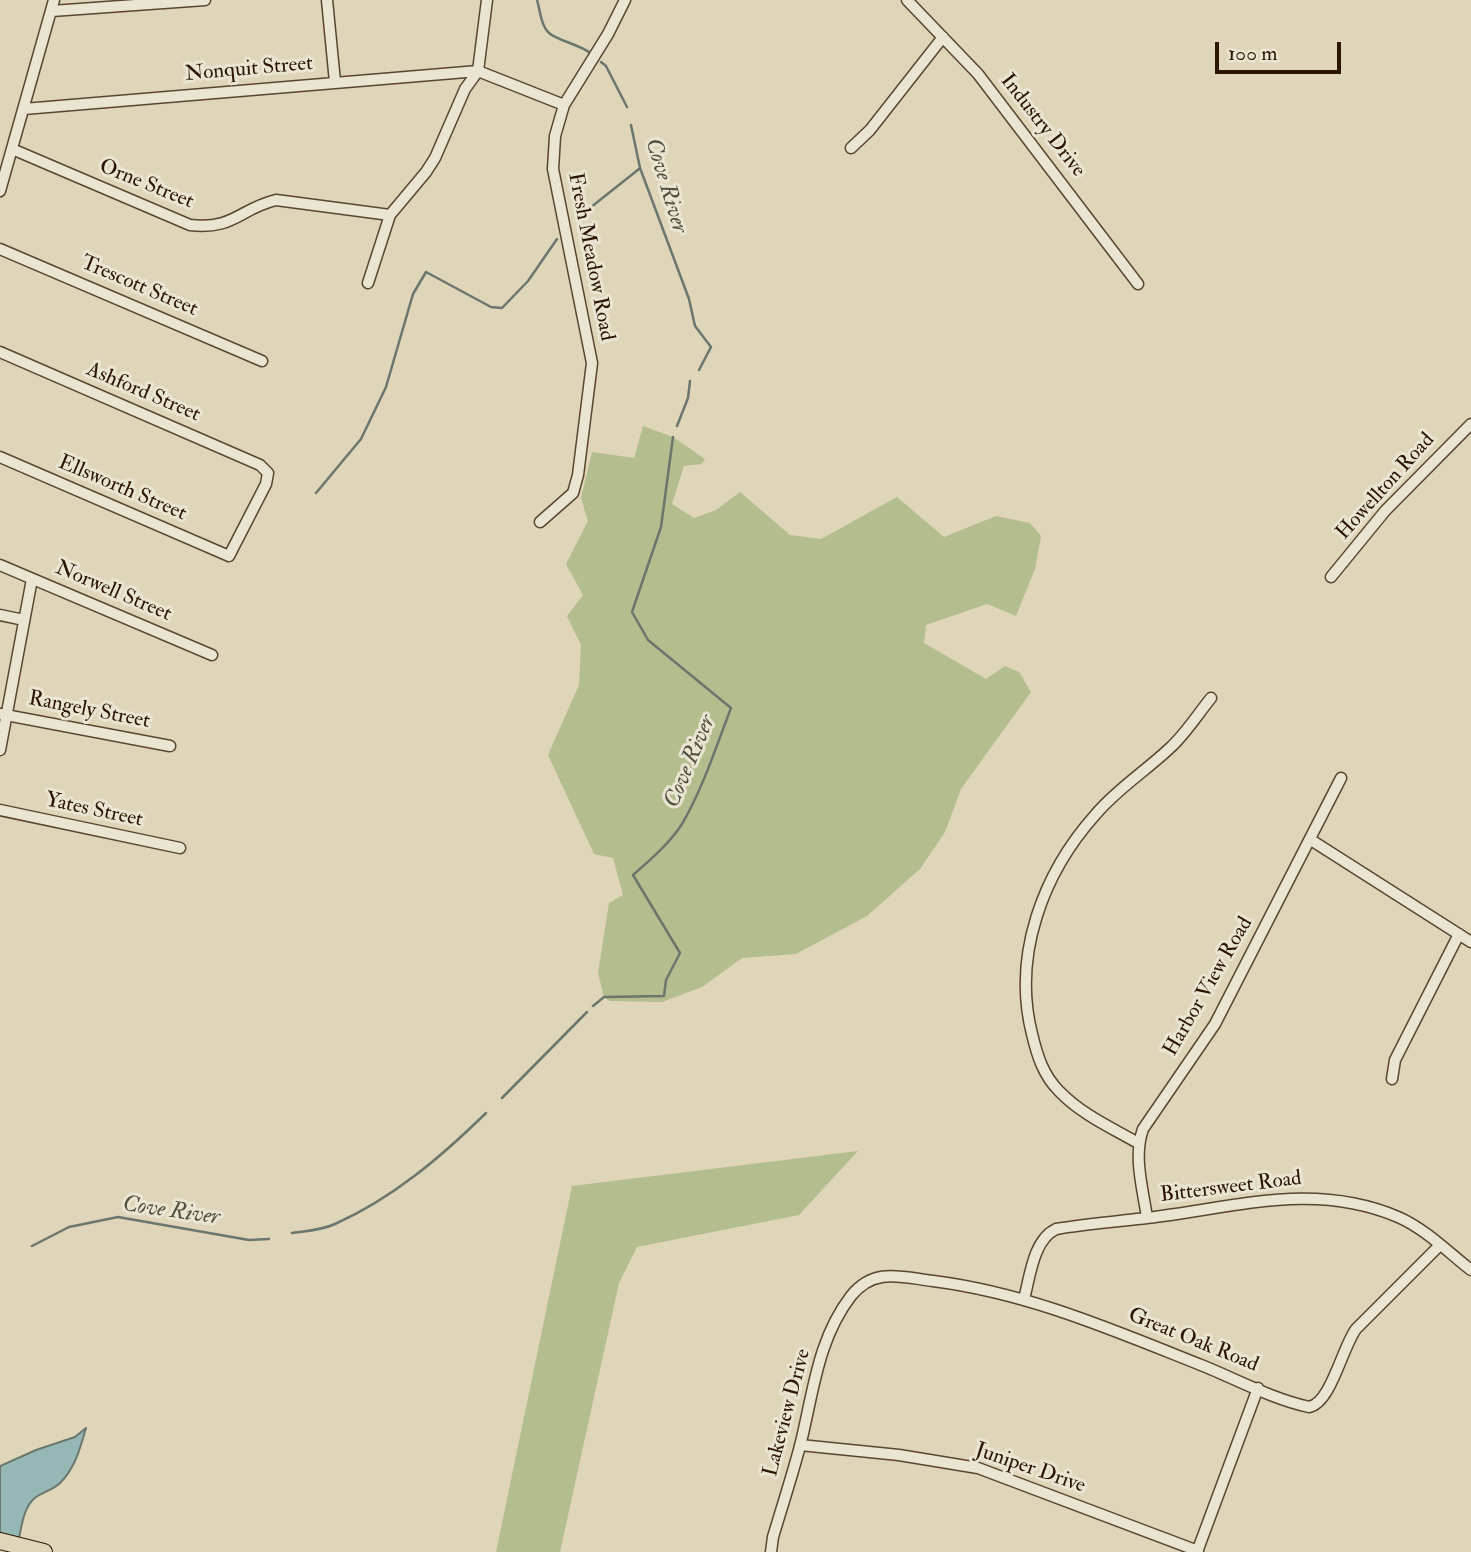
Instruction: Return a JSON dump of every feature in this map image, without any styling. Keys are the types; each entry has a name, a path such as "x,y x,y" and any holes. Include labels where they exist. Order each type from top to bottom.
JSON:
{"highway":[{"path":"0,1541 44,1552"}],"street":[{"path":"0,191 53,5 205,0"},
{"path":"327,0 335,82"},
{"path":"368,283 390,215 430,165 465,89 478,71 487,0"},
{"name":"Fresh Meadow Road","path":"540,522 573,493 578,475 592,363 553,169 555,136 564,106 608,34 625,0"},
{"name":"Industry Drive","path":"907,0 991,92 1138,284"},
{"path":"851,148 870,130 943,37"},
{"path":"478,71 564,106"},
{"name":"Nonquit Street","path":"24,109 478,71"},
{"name":"Orne Street","path":"12,149 190,225 217,226 261,203 276,200 390,215"},
{"name":"Trescott Street","path":"0,249 262,361"},
{"name":"Ashford Street","path":"0,352 260,465 268,473 266,484 229,556"},
{"name":"Howellton Road","path":"1331,577 1385,511 1471,424"},
{"name":"Ellsworth Street","path":"0,457 229,556"},
{"name":"Norwell Street","path":"0,565 212,655"},
{"path":"0,750 4,714 32,579"},
{"path":"0,615 24,620"},
{"path":"1147,1218 1138,1143 1080,1111 1057,1089 1039,1062 1030,1024 1026,986 1031,934 1046,889 1059,864 1096,813 1174,745 1211,698"},
{"name":"Rangely Street","path":"4,714 170,746"},
{"name":"Harbor View Road","path":"1138,1143 1143,1129 1215,1024 1341,778"},
{"name":"Yates Street","path":"0,810 180,848"},
{"path":"1311,840 1471,942"},
{"path":"1392,1079 1395,1060 1459,934"},
{"name":"Bittersweet Road","path":"1024,1299 1037,1253 1050,1232 1286,1199 1325,1198 1356,1203 1396,1216 1440,1245 1471,1270"},
{"name":"Great Oak Road","path":"857,1290 870,1280 888,1276 962,1285 1024,1299 1086,1318 1306,1406 1319,1403 1326,1394 1345,1345 1356,1329 1440,1245"},
{"name":"Lakeview Drive","path":"771,1552 800,1445 813,1382 835,1321 857,1290"},
{"path":"1198,1552 1258,1388"},
{"name":"Juniper Drive","path":"800,1445 899,1455 978,1468 1198,1552"}],"green space":[{"path":"643,426 673,437 705,459 702,464 684,466 672,504 694,518 716,510 740,492 790,535 821,539 897,497 944,537 996,516 1030,523 1041,536 1035,569 1016,616 987,604 926,625 924,643 986,679 1005,666 1019,672 1031,692 961,789 945,832 920,869 867,916 796,954 742,958 702,987 662,1002 610,1001 604,997 598,973 609,903 623,895 613,858 594,854 548,755 579,685 581,645 567,616 583,595 566,564 588,521 581,498 592,452 634,458"},
{"path":"858,1151 799,1215 637,1247 619,1283 560,1552 496,1552 572,1186"}],"water":[{"path":"86,1428 70,1471 60,1483 32,1501 24,1516 19,1538 0,1533 0,1466 75,1437"}],"waterway":[{"name":"Cove River","path":"537,0 542,22 549,33 592,54"},
{"name":"Cove River","path":"601,62 606,66 627,107"},
{"name":"Cove River","path":"631,125 640,168 689,299 695,326 711,347 699,370"},
{"path":"576,219 639,169"},
{"path":"316,493 361,439 386,387 413,294 426,272 491,307 502,308 528,281 557,239"},
{"name":"Cove River","path":"677,426 688,398 690,381"},
{"name":"Cove River","path":"593,1006 604,997 664,996 666,980 680,953 633,875 666,845 682,824 703,782 731,708 648,640 632,612 661,527 673,437"},
{"name":"Cove River","path":"502,1098 587,1012"},
{"name":"Cove River","path":"292,1233 330,1226 377,1202 434,1161 486,1113"},
{"name":"Cove River","path":"32,1246 69,1227 118,1217 249,1240 269,1239"}]}
